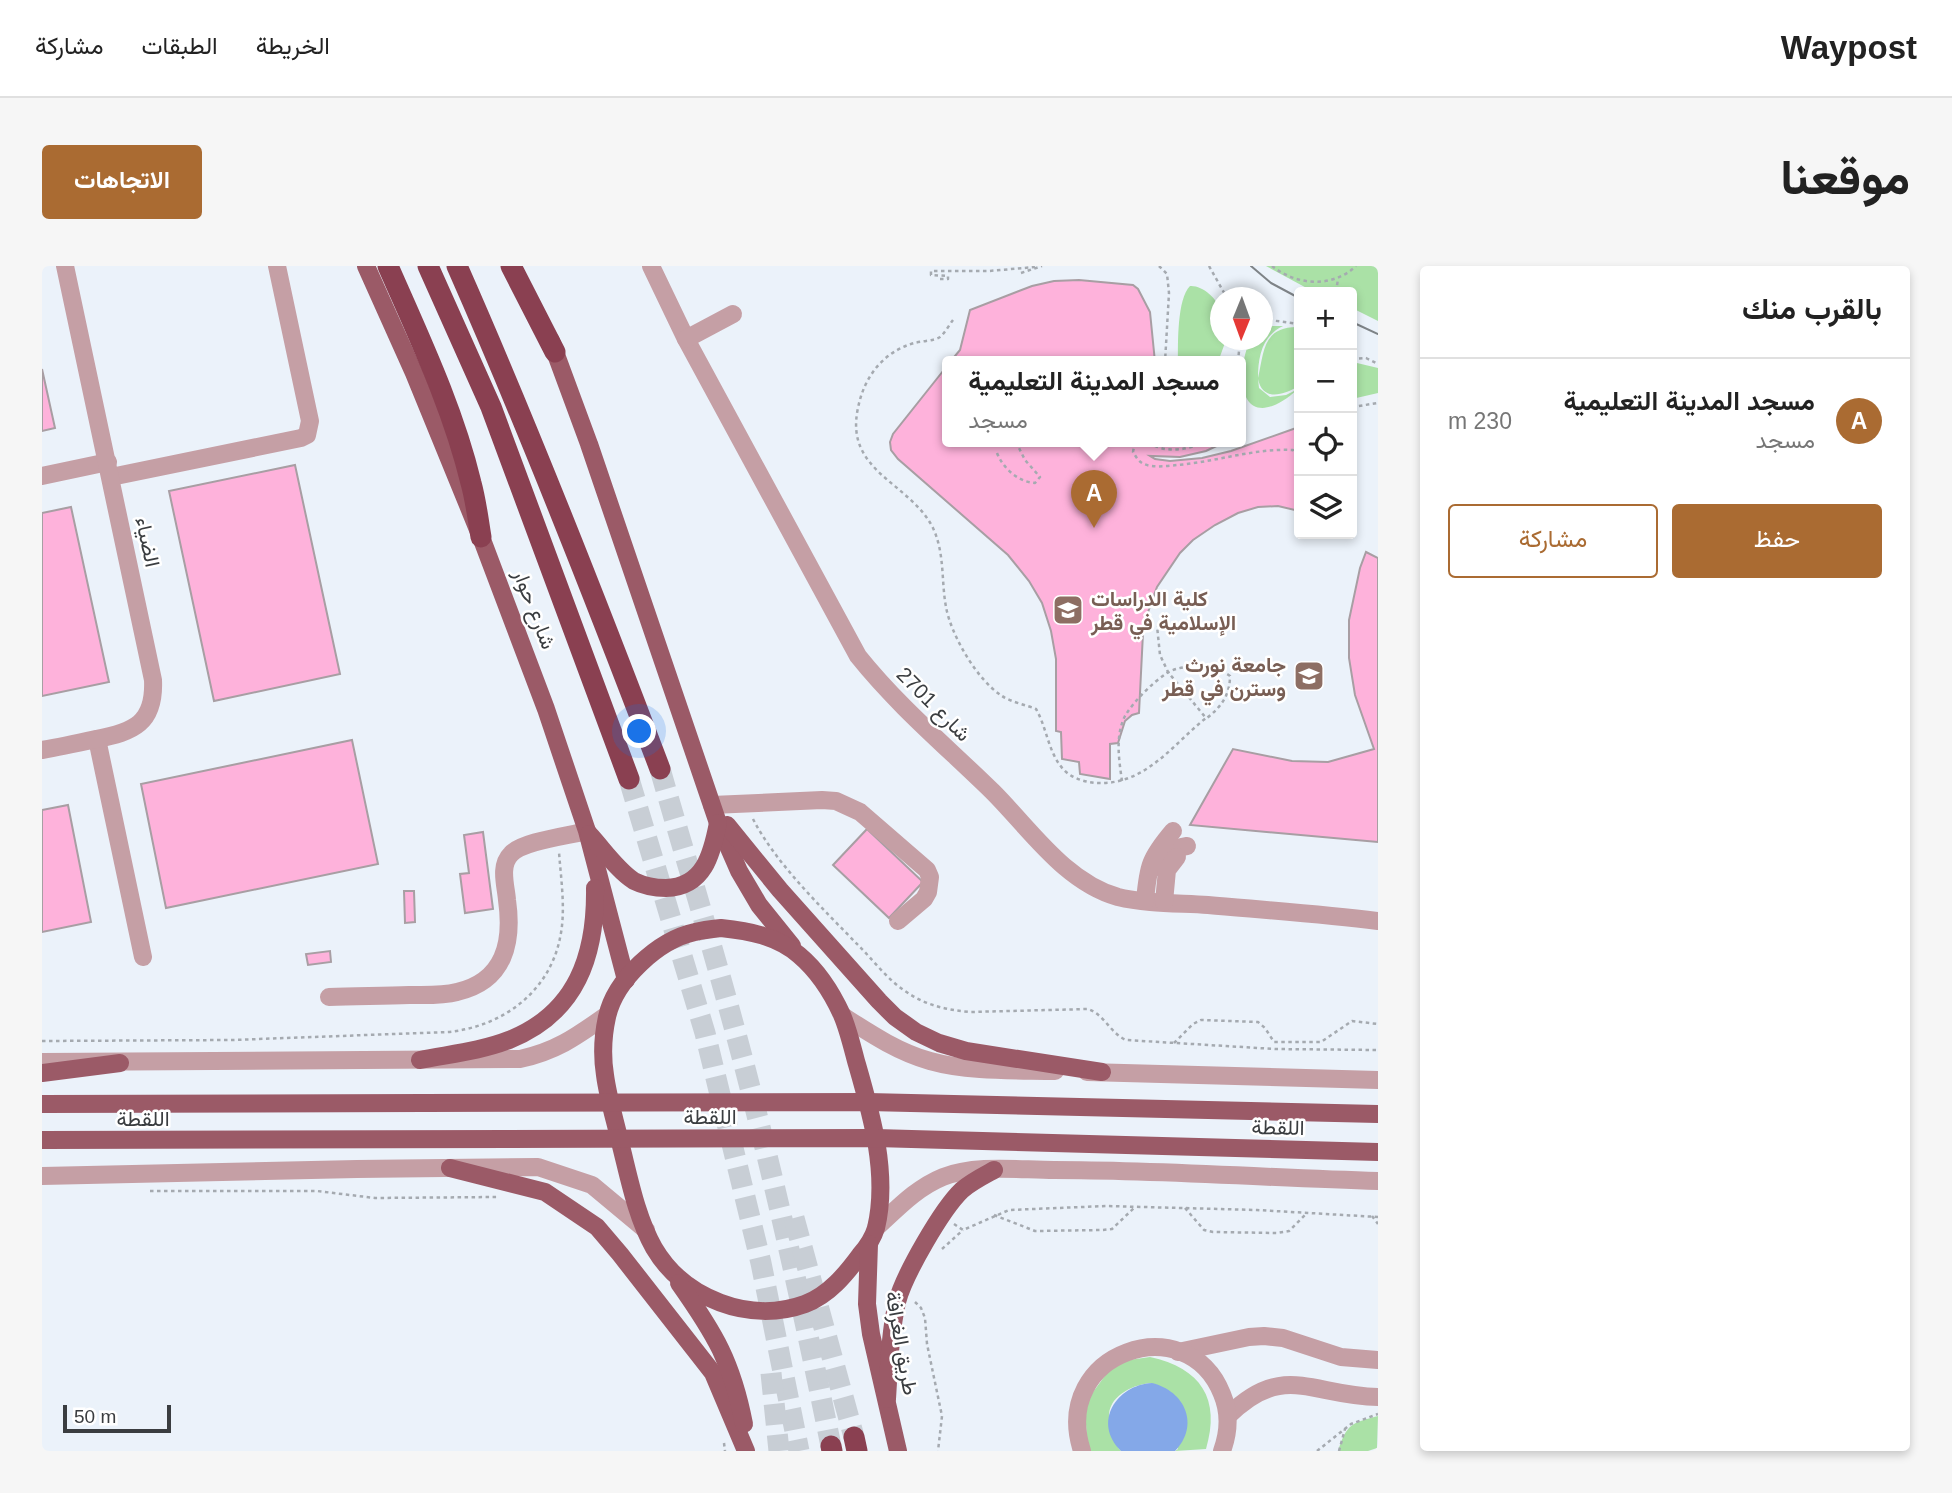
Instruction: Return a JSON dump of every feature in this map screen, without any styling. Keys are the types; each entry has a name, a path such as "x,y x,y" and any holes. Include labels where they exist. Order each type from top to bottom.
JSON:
{"highway":[{"path":"388,266 431,365 457,434 472,484 481,537"},
{"name":"شارع حوار","path":"428,266 491,407 629,779"},
{"path":"457,266 616,652 660,769"},
{"path":"511,266 555,352"}],"main road":[{"name":"شارع حوار","path":"366,266 414,373 481,537 546,709 587,831 626,980"},
{"path":"523,266 589,444 718,823 739,871 759,905 799,955"},
{"path":"712,805 780,890 879,1001 916,1032 939,1043 966,1051 1102,1072"},
{"path":"587,831 624,873 635,881 652,887 670,888 688,883 702,873 710,858 718,823"},
{"path":"420,1060 510,1040 538,1025 558,1008 574,989 586,965 595,906 595,867"},
{"path":"748,1451 738,1394 727,1362 710,1329 655,1248 646,1230 610,1102 604,1073 603,1044 607,1014 626,980 644,959 667,943 702,931 721,928 749,931 775,940 799,955"},
{"name":"طريق الغرافة","path":"799,955 824,982 843,1016 876,1138 879,1197 872,1236 867,1304 871,1334 898,1451"},
{"path":"42,1073 120,1063"},
{"name":"اللقطة","path":"42,1104 868,1102 1378,1114"},
{"name":"اللقطة","path":"42,1140 876,1138 1378,1152"},
{"path":"450,1168 545,1192 597,1227 713,1373 748,1451"},
{"path":"887,1398 906,1303 909,1270 953,1199 962,1190 994,1170"},
{"path":"669,1268 702,1294 723,1305 753,1312 781,1309 806,1303 827,1291 846,1273 872,1236"}],"street":[{"name":"الضياء","path":"42,750 120,735 136,728 148,715 154,698 153,680 110,470 65,266"},
{"path":"42,476 110,470 307,435 310,421 277,266"},
{"name":"شارع 2701","path":"651,266 687,339 858,656 879,682 993,792 1041,844 1077,876 1119,897 1304,912 1378,921"},
{"path":"687,339 733,314"},
{"path":"97,739 143,957"},
{"path":"712,805 822,800 849,806 860,812 922,863 930,877 925,899 898,921"},
{"path":"329,997 456,993 479,983 496,967 510,936 504,874 511,853 524,846 587,831"},
{"path":"1155,902 1150,864 1157,849 1173,831"},
{"path":"1155,902 1170,865 1188,851"},
{"path":"42,1062 520,1059 545,1054 566,1044 607,1014"},
{"path":"843,1016 900,1050 932,1061 965,1066 1378,1080"},
{"path":"42,1176 538,1167 592,1185 646,1230"},
{"path":"872,1236 917,1191 944,1177 961,1172 1147,1170 1378,1181"},
{"path":"1282,1178 1378,1193"},
{"path":"1178,1352 1264,1336 1283,1338 1341,1357 1378,1360"},
{"path":"1082,1451 1076,1426 1085,1387 1102,1366 1113,1358 1138,1349 1165,1348 1197,1362 1213,1377 1225,1402 1228,1416 1223,1450"},
{"path":"1228,1416 1243,1401 1260,1391 1283,1384 1349,1396 1378,1398"}],"path":[{"path":"940,279 948,279 948,276 931,275 931,271 989,271 1042,266"},
{"path":"1159,266 1167,274 1169,293 1165,356"},
{"path":"1209,266 1221,287"},
{"path":"1272,266 1293,279 1314,282 1338,279 1356,266"},
{"path":"1021,273 1035,267"},
{"path":"1337,287 1338,279"},
{"path":"953,320 940,337 911,344 887,356 873,370 857,411 859,443 866,460 915,505 932,527 943,557 946,607 963,649 982,676 1003,697 1037,709 1050,747 1064,770 1074,778 1089,782 1122,781 1154,765 1222,705 1230,688 1230,676 1222,671 1192,667 1168,672 1142,695 1125,717 1118,752 1122,781"},
{"path":"1273,320 1294,323"},
{"path":"1357,359 1366,358 1378,364"},
{"path":"1357,406 1378,403"},
{"path":"997,453 1001,463 1014,474 1027,482 1035,483 1040,477 1025,460 1018,447"},
{"path":"1134,447 1133,452 1144,464 1167,466 1204,463 1273,449 1294,451"},
{"path":"1158,447 1194,447"},
{"path":"1157,626 1160,655 1168,672 1206,718"},
{"path":"746,804 769,846 797,878 895,984 923,1002 953,1011 970,1012 1088,1009 1099,1015 1114,1032 1126,1040 1275,1049 1378,1050"},
{"path":"1172,1044 1201,1020 1262,1024 1274,1042 1275,1049"},
{"path":"1274,1042 1321,1042 1352,1021 1378,1024"},
{"path":"138,1191 317,1191 375,1198 500,1197"},
{"path":"995,1215 1035,1231 1103,1230 1112,1229 1135,1207"},
{"path":"939,1252 963,1230 1009,1210 1135,1207 1308,1212 1378,1217"},
{"path":"1185,1208 1203,1230 1213,1232 1289,1231 1308,1212"},
{"path":"943,1216 963,1230"},
{"path":"1373,1216 1378,1224"},
{"path":"906,1303 914,1296"},
{"path":"906,1303 922,1308 925,1318 927,1344 942,1416 938,1451"},
{"path":"1317,1451 1352,1424 1378,1414"},
{"path":"1339,1451 1345,1429"},
{"path":"722,1435 725,1451"}],"green space":[{"path":"1266,266 1378,266 1378,321 1357,310 1357,287 1305,287"},
{"path":"1190,286 1204,290 1210,295 1210,350 1222,350 1220,356 1178,356 1183,301"},
{"path":"1294,327 1294,388 1280,394 1269,394 1264,391 1258,379 1259,388 1270,397 1294,392 1266,408 1255,406 1246,396 1246,350 1262,350 1258,378 1264,350 1273,350 1273,335"},
{"path":"1357,363 1378,368 1378,393 1357,398"},
{"path":"1150,1357 1182,1369 1203,1388 1211,1415 1206,1449 1175,1451 1178,1449 1152,1383 1125,1391 1111,1407 1109,1418 1121,1451 1090,1451 1087,1445 1085,1403 1110,1369 1129,1360"},
{"path":"1378,1416 1377,1448 1368,1451 1338,1451 1351,1426"}],"water":[{"path":"1152,1383 1173,1393 1185,1410 1187,1431 1183,1441 1175,1451 1121,1451 1109,1429 1112,1407 1128,1391 1139,1385"}],"building":[{"path":"1079,280 1133,285 1150,312 1154,356 955,356 960,350 970,310 1032,286 1054,281"},
{"path":"42,369 55,428 42,431"},
{"path":"942,372 942,447 1214,447 1180,457 1150,456 1170,461 1202,458 1231,451 1294,429 1294,510 1278,506 1258,507 1238,513 1193,540 1180,553 1157,587 1147,615 1143,633 1139,713 1125,721 1118,743 1110,744 1110,779 1080,774 1079,762 1062,759 1061,732 1056,731 1056,659 1042,603 1029,581 1008,555 898,459 891,450 893,434"},
{"path":"295,465 340,674 214,701 169,491"},
{"path":"71,507 109,682 42,696 42,513"},
{"path":"1366,552 1378,558 1378,842 1190,825 1233,749 1292,761 1328,762 1374,749 1355,695 1349,658 1349,620"},
{"path":"352,740 378,864 166,908 141,784"},
{"path":"68,805 91,922 42,932 42,810"},
{"path":"867,829 923,882 889,918 833,865"},
{"path":"483,832 493,909 465,913 460,874 469,873 464,835"},
{"path":"404,891 414,891 415,922 405,923"},
{"path":"330,951 331,962 308,965 306,954"}],"tunnel":[{"path":"660,769 760,1128 831,1446"},
{"path":"629,779 705,1033 761,1263 799,1451"},
{"path":"794,1218 854,1437"},
{"path":"771,1373 779,1451"}],"tram line":[{"path":"1251,266 1271,283 1294,295"},
{"path":"1357,324 1378,334"}],"place":[{"name":"مسجد المدينة التعليمية","path":"1094,528"},
{"name":"كلية الدراسات الإسلامية في قطر","path":"1068,610"},
{"name":"جامعة نورث وسترن في قطر","path":"1309,676"}]}
